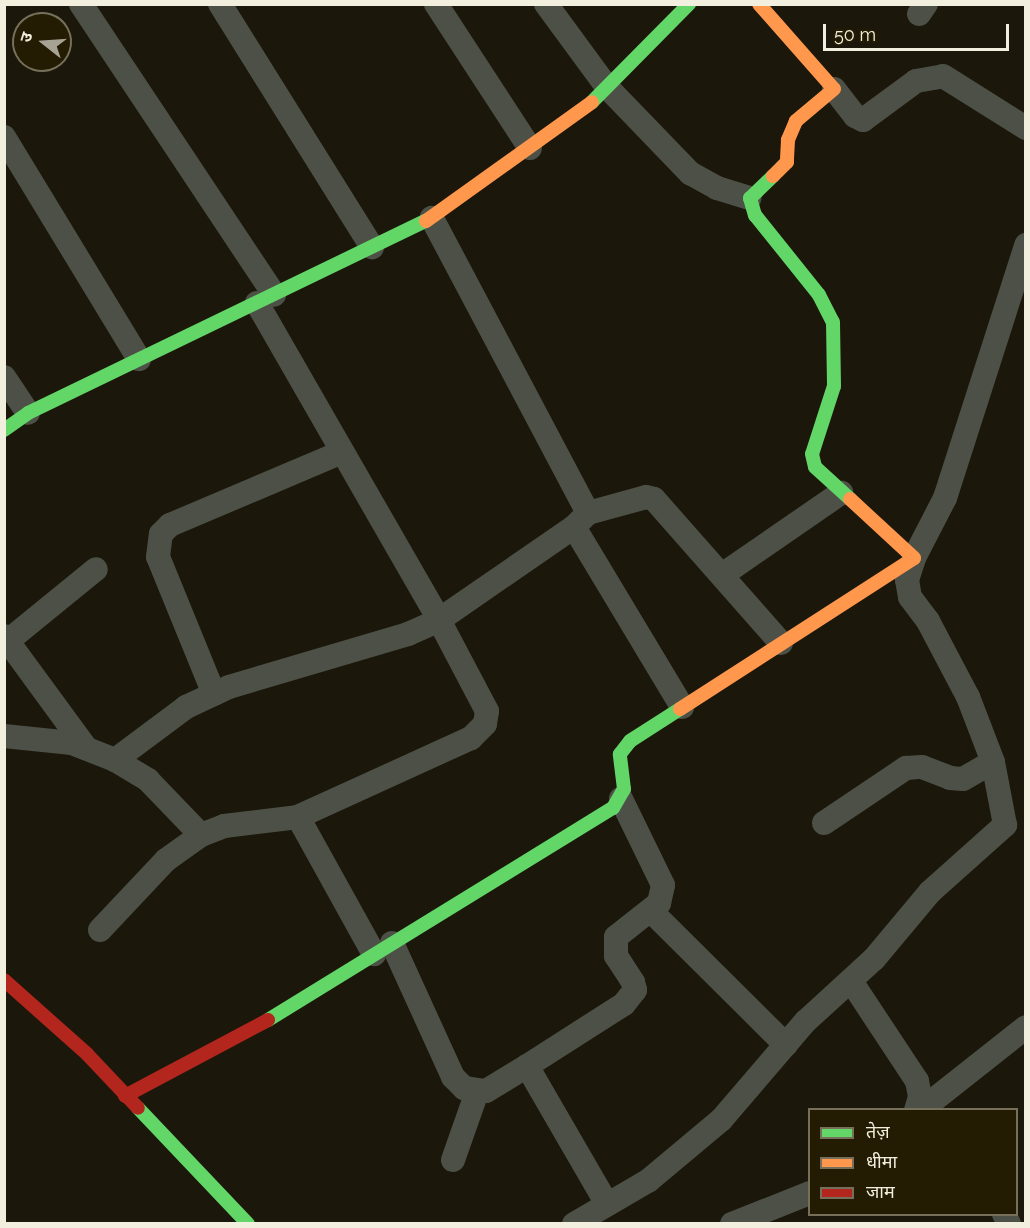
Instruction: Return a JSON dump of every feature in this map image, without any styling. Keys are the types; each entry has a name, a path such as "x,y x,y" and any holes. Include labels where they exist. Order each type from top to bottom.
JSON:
{"street":[{"path":"81,4 265,299 342,452 439,620 487,711 480,732 298,817 248,822 201,835 165,860 100,930"},
{"path":"220,4 372,247"},
{"path":"436,4 530,148"},
{"path":"546,4 607,87 690,172 717,188 750,198"},
{"path":"4,430 28,413 432,218 530,148 607,87 690,4"},
{"path":"759,4 855,116 863,120 916,81 943,76 1026,128"},
{"path":"750,198 787,162 788,140 796,121 834,89"},
{"path":"4,136 139,359"},
{"path":"750,198 755,215 819,295 832,322 834,386 812,454 815,468 914,558"},
{"path":"432,218 581,520 682,707"},
{"path":"574,1224 648,1181 721,1120 786,1045 874,959 930,892 1005,825 993,762 968,697 928,621 910,597 907,580 914,558 945,498 1025,246"},
{"path":"4,377 28,413"},
{"path":"214,694 158,557 161,534 170,525 342,452"},
{"path":"722,575 841,493"},
{"path":"115,760 186,707 214,694 408,634 439,620 581,520 634,500 654,499 781,643"},
{"path":"298,817 383,949 453,1077 464,1088 477,1092 486,1091 630,999 633,982 616,956 616,937 651,911 663,895 663,885 621,799 624,778 620,754 624,746 914,558"},
{"path":"86,748 7,638 96,570"},
{"path":"4,736 54,740 86,748 115,760 148,780 201,835"},
{"path":"824,823 906,768 922,766 950,778 963,779 993,762"},
{"path":"125,1096 288,1009 621,799"},
{"path":"651,911 786,1045"},
{"path":"851,981 917,1081 920,1097 917,1108"},
{"path":"6,983 87,1054 248,1224"},
{"path":"924,1108 1026,1027"},
{"path":"527,1066 607,1204"},
{"path":"453,1160 477,1092"},
{"path":"732,1224 808,1194"}],"traffic: fast":[{"path":"592,102 689,4"},
{"path":"773,176 750,198 755,215 819,295 833,322 834,386 812,454 815,467 850,499"},
{"path":"4,430 28,413 426,221"},
{"path":"268,1020 613,808 624,789 620,754 630,741 680,709"},
{"path":"138,1108 248,1224"}],"traffic: slow":[{"path":"759,4 834,89 796,121 788,140 787,162 773,176"},
{"path":"426,221 592,102"},
{"path":"680,709 914,558 850,499"}],"traffic: jam":[{"path":"4,980 87,1054 138,1108"},
{"path":"125,1096 268,1020"}]}
